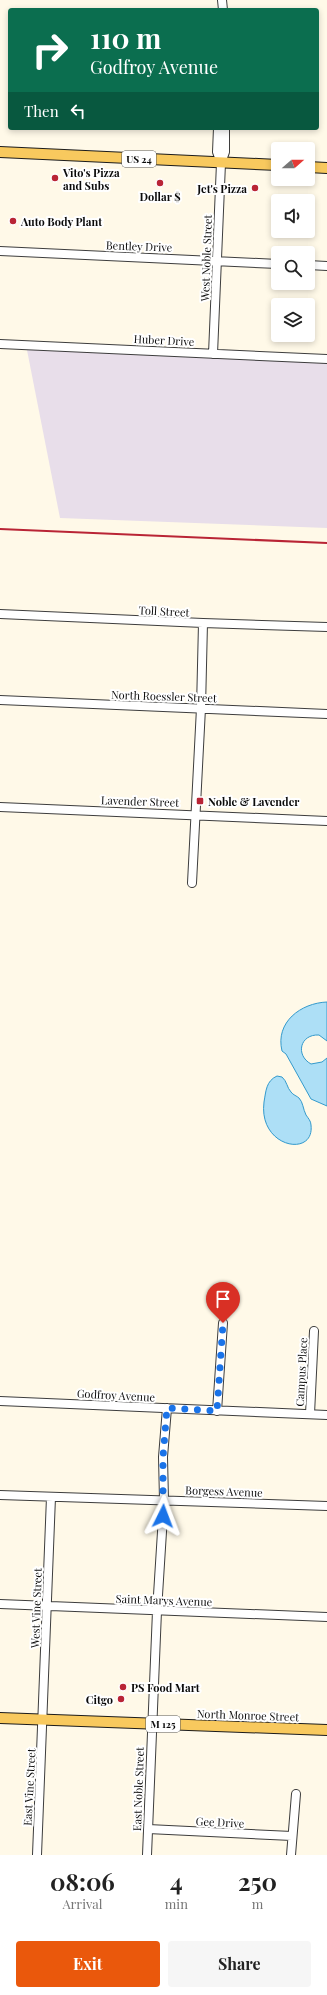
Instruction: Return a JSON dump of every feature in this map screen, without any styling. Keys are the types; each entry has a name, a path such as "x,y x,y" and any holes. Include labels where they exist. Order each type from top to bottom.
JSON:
{"main road":[{"name":"US 24","path":"0,152 271,166"},
{"path":"315,167 327,168"},
{"name":"North Monroe Street","path":"0,1718 327,1730"}],"street":[{"name":"West Noble Street","path":"218,130 217,152 221,163"},
{"name":"West Noble Street","path":"213,354 221,163 224,152 225,130"},
{"name":"Bentley Drive","path":"0,251 271,264"},
{"path":"315,265 327,266"},
{"name":"Huber Drive","path":"0,344 327,359"},
{"name":"Toll Street","path":"0,614 327,627"},
{"path":"192,883 201,708 203,623"},
{"name":"North Roessler Street","path":"0,700 327,714"},
{"name":"Lavender Street","path":"0,807 196,814 327,821"},
{"path":"217,1411 223,1323"},
{"name":"Campus Place","path":"310,1414 314,1332"},
{"name":"Godfroy Avenue","path":"0,1400 327,1415"},
{"path":"152,1724 164,1500 163,1457 167,1408"},
{"name":"Borgess Avenue","path":"0,1495 327,1506"},
{"name":"West Vine Street","path":"43,1720 51,1497"},
{"name":"Saint Marys Avenue","path":"0,1604 327,1617"},
{"name":"East Vine Street","path":"37,1855 43,1720"},
{"name":"East Noble Street","path":"147,1855 152,1724"},
{"path":"291,1855 296,1794"},
{"name":"Gee Drive","path":"148,1829 292,1836"}],"shaded area":[{"path":"26,345 327,359 327,528 60,518"}],"water":[{"path":"327,1002 327,1041 319,1035 307,1038 304,1041 301,1051 306,1060 311,1064 322,1062 327,1058 327,1106 311,1099 286,1054 282,1051 281,1041 282,1031 286,1023 299,1010 317,1003"},
{"path":"277,1076 284,1079 293,1094 298,1097 310,1122 310,1135 304,1142 296,1144 287,1143 277,1138 269,1130 264,1118 266,1090 273,1078"}],"railway":[{"path":"0,529 327,543"}],"place":[{"name":"Vito's Pizza and Subs","path":"55,178"},
{"name":"Dollar $","path":"160,183"},
{"name":"Jet's Pizza","path":"255,188"},
{"name":"Auto Body Plant","path":"13,221"},
{"name":"Noble & Lavender","path":"200,801"},
{"name":"PS Food Mart","path":"123,1687"},
{"name":"Citgo","path":"121,1699"}],"route":[{"path":"163,1516 163,1457 167,1408 217,1411 223,1323"}]}
